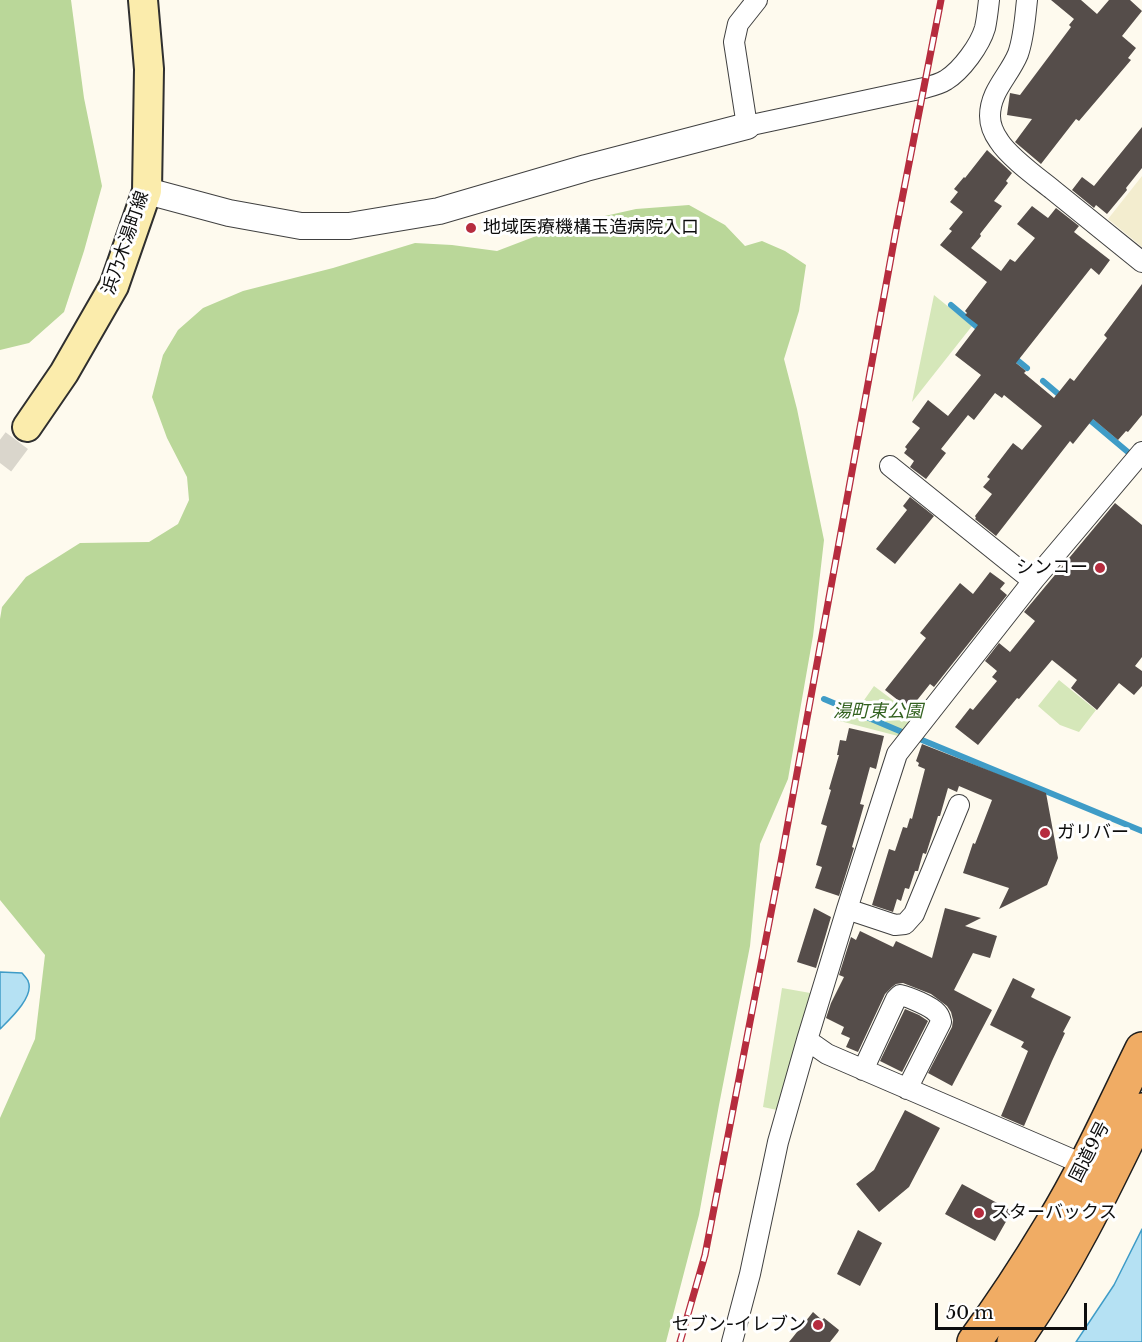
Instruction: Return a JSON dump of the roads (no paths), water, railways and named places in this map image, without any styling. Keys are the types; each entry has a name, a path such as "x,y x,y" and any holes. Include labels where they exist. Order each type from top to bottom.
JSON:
{"highway":[{"name":"国道9号","path":"974,1342 1003,1302 1053,1223 1085,1165 1142,1049"},
{"name":"国道9号","path":"1014,1342 1071,1250 1142,1110"}],"main road":[{"name":"浜乃木湯町線","path":"27,427 64,373 114,286 147,191 149,69 143,0"}],"street":[{"path":"747,126 734,42 738,24 757,0"},
{"path":"147,191 229,213 301,226 348,225 439,211 586,168 747,126 924,88 947,80 973,52 985,28 989,0"},
{"path":"1027,0 1022,41 1018,53 993,98 990,116 993,130 1006,150 1142,262"},
{"path":"732,1342 750,1274 778,1142 847,909 897,754 1033,581 1142,452"},
{"path":"890,466 1033,581"},
{"path":"847,909 895,925 904,924 914,914 959,805"},
{"path":"863,1070 896,999 900,995 906,996 934,1011 939,1015 940,1022 907,1089"},
{"path":"807,1040 827,1054 1085,1165"}],"water":[{"path":"0,972 22,973 28,980 29,987 25,1000 0,1029"},
{"path":"1142,1229 1142,1342 1076,1342 1114,1285"}],"waterway":[{"path":"951,305 983,332"},
{"path":"1011,355 1027,368"},
{"path":"1043,381 1063,398"},
{"path":"1085,416 1129,453"},
{"path":"824,699 902,732"},
{"path":"922,740 1142,831"}],"tunnel":[{"path":"0,463 27,427"}],"railway":[{"path":"680,1342 705,1255 781,861 896,230 941,0"}],"place":[{"name":"地域医療機構玉造病院入口","path":"471,228"},
{"name":"シンコー","path":"1100,568"},
{"name":"ガリバー","path":"1045,833"},
{"name":"スターバックス","path":"979,1213"},
{"name":"セブン-イレブン","path":"818,1325"}],"park label":[{"name":"湯町東公園","path":"878,712"}]}
